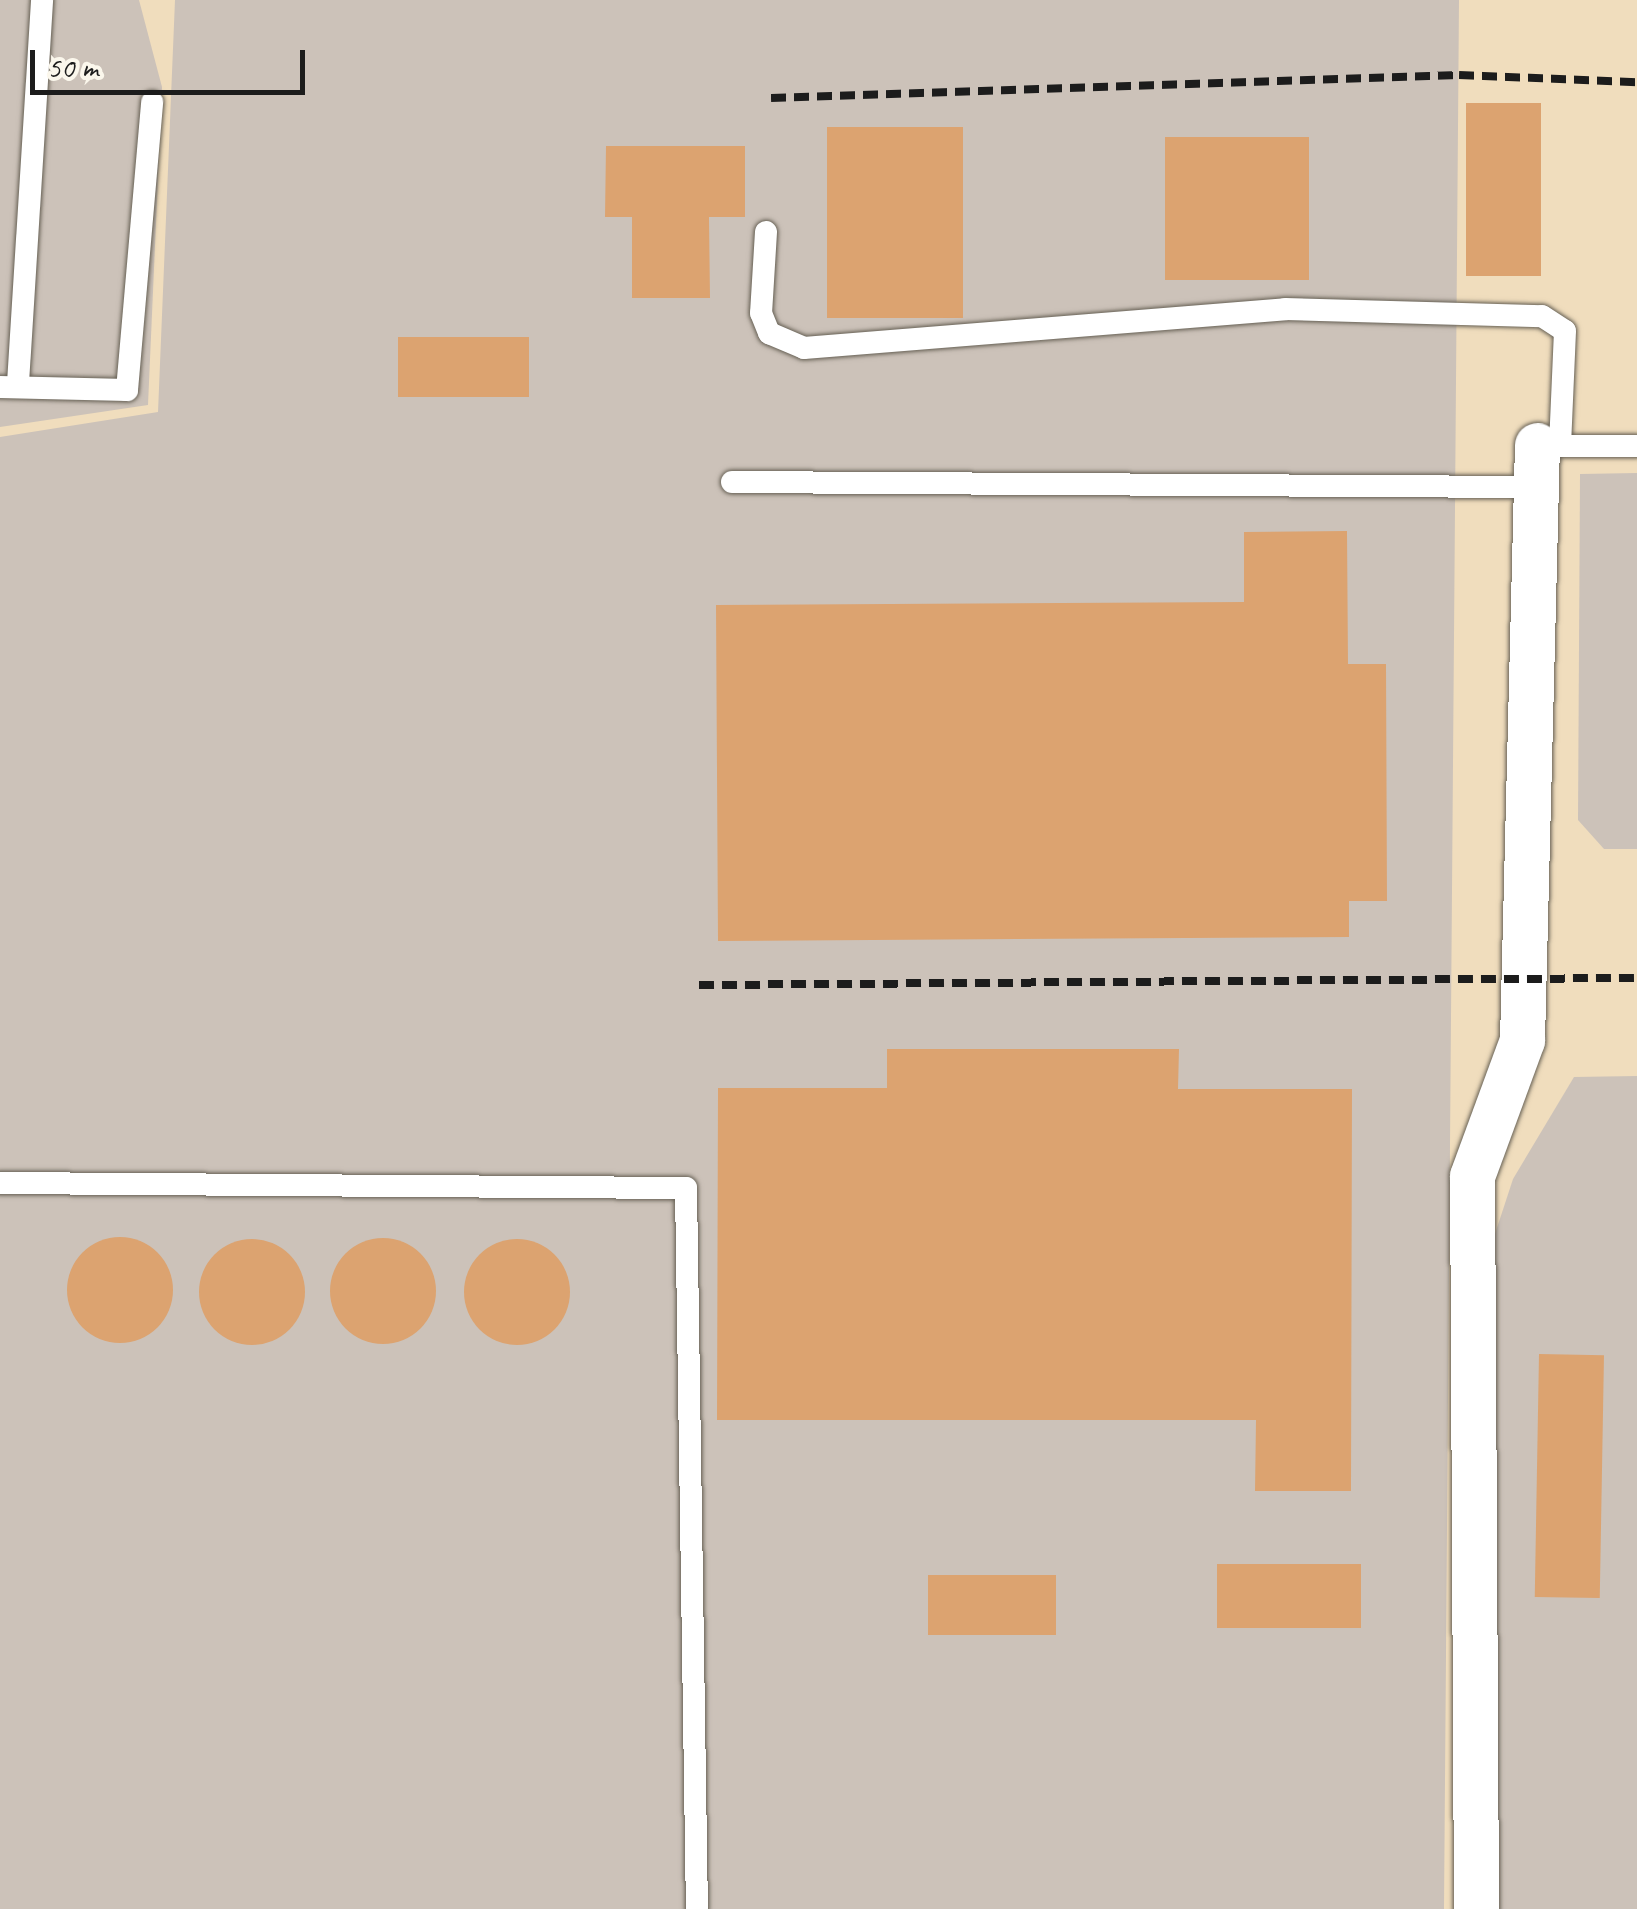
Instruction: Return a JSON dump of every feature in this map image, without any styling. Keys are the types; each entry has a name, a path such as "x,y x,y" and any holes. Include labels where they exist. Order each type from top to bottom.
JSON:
{"street":[{"path":"1476,1909 1472,1176 1522,1040 1545,459"}],"lane":[{"path":"42,0 9,385 127,390 152,102"},
{"path":"766,232 762,313 769,333 804,348 1285,308 1542,316 1565,332 1545,459"},
{"path":"732,482 1545,459 1637,446"},
{"path":"0,1183 686,1188 697,1909"}],"shaded area":[{"path":"0,0 139,0 162,87 148,405 0,427"},
{"path":"175,0 1459,0 1444,1909 0,1909 0,437 158,412"},
{"path":"1637,473 1637,849 1604,849 1578,820 1580,474"},
{"path":"1637,1076 1637,1909 1490,1909 1494,1237 1513,1179 1574,1077"}],"building":[{"path":"1466,103 1541,103 1541,276 1466,276"},
{"path":"827,127 963,127 963,318 827,318"},
{"path":"1165,137 1309,137 1309,280 1165,280"},
{"path":"606,146 745,146 745,217 709,217 710,298 632,298 632,217 605,217"},
{"path":"398,337 529,337 529,397 398,397"},
{"path":"1347,531 1348,664 1386,664 1387,901 1349,901 1349,937 718,941 716,605 1244,602 1244,532"},
{"path":"887,1049 1179,1049 1178,1089 1352,1089 1351,1491 1255,1491 1256,1420 717,1420 718,1088 887,1088"},
{"path":"120,1237 140,1241 158,1252 169,1270 173,1290 169,1310 158,1328 140,1339 120,1343 100,1339 82,1328 71,1310 67,1290 71,1270 82,1252 100,1241"},
{"path":"383,1238 403,1242 421,1253 432,1271 436,1291 432,1311 421,1329 403,1340 383,1344 363,1340 345,1329 334,1311 330,1291 334,1271 345,1253 363,1242"},
{"path":"252,1239 272,1243 290,1254 301,1272 305,1292 301,1312 290,1330 272,1341 252,1345 232,1341 214,1330 203,1312 199,1292 203,1272 214,1254 232,1243"},
{"path":"517,1239 537,1243 555,1254 566,1272 570,1292 566,1312 555,1330 537,1341 517,1345 497,1341 479,1330 468,1312 464,1292 468,1272 479,1254 497,1243"},
{"path":"1539,1354 1604,1355 1600,1598 1535,1597"},
{"path":"1217,1564 1361,1564 1361,1628 1217,1628"},
{"path":"928,1575 1056,1575 1056,1635 928,1635"}],"railway":[{"path":"771,98 1459,75 1637,82"},
{"path":"699,985 1637,978"}]}
